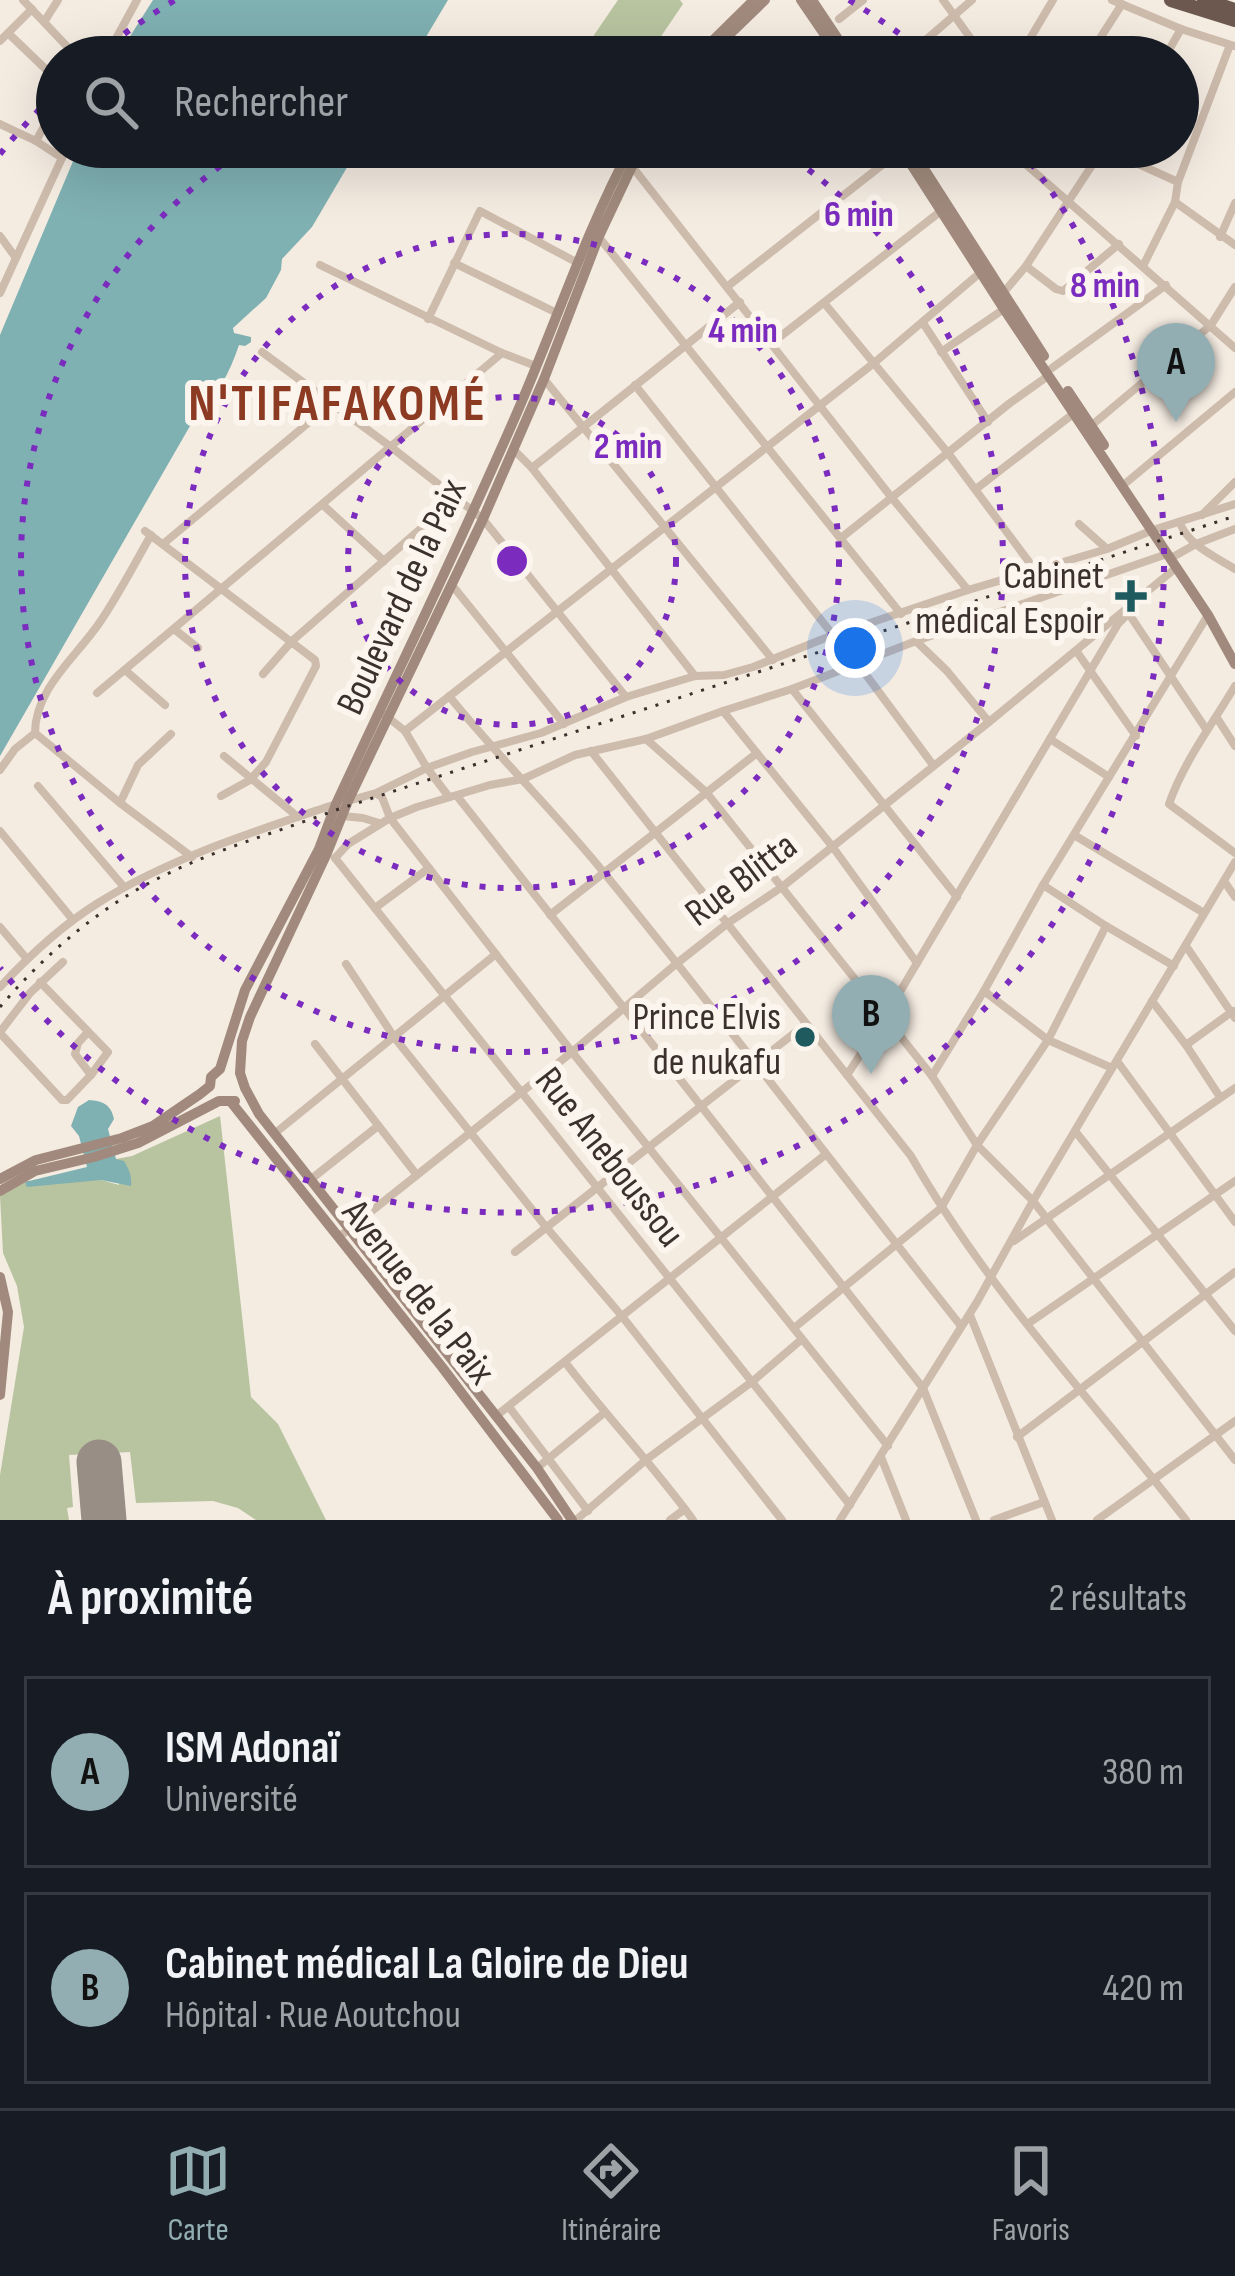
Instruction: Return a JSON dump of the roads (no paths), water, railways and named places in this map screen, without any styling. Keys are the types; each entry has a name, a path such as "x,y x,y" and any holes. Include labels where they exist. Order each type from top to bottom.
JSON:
{"highway":[{"path":"1171,0 1235,20"},
{"path":"1204,0 1235,10"}],"main road":[{"path":"717,36 754,0"},
{"path":"728,36 765,0"},
{"path":"801,0 826,36"},
{"path":"812,0 836,36"},
{"name":"Boulevard de la Paix","path":"240,1073 245,1028 327,854 384,715 514,449 544,379 605,194 619,168"},
{"name":"Boulevard de la Paix","path":"384,715 452,585 578,263 629,168"},
{"path":"916,168 1004,309 1092,425 1235,664"},
{"path":"918,168 1004,292 1074,413 1156,529"},
{"path":"1173,558 1235,650"},
{"name":"Boulevard de la Paix","path":"220,1069 244,990 272,935 327,854"},
{"path":"272,935 286,942"},
{"path":"225,1101 212,1094 212,1077 220,1069 233,1068 343,1233 496,1415 574,1520"},
{"path":"137,1138 210,1086"},
{"path":"0,1179 36,1166 94,1157 242,1095 244,1088"},
{"name":"Avenue de la Paix","path":"225,1101 343,1233 557,1520"},
{"path":"0,1191 36,1166"},
{"path":"0,1276 8,1302 8,1324 0,1395"}],"street":[{"path":"23,0 57,36"},
{"path":"44,22 58,0"},
{"path":"117,36 137,0"},
{"path":"839,19 863,0"},
{"path":"943,0 969,36"},
{"path":"931,36 973,0"},
{"path":"1032,36 1053,0"},
{"path":"1099,36 1117,2 1233,46 1199,130"},
{"path":"32,8 4,37 36,63"},
{"path":"1176,36 1180,29"},
{"path":"0,124 36,141"},
{"path":"0,293 57,168"},
{"path":"633,168 968,590"},
{"path":"728,286 878,168"},
{"path":"1031,168 1235,348"},
{"path":"1004,292 1090,168"},
{"path":"1148,168 1178,182"},
{"path":"1143,266 1175,202 1184,168"},
{"path":"1175,202 1235,245"},
{"path":"1220,237 1235,203"},
{"path":"428,319 480,211 578,263"},
{"path":"772,343 941,212"},
{"path":"595,234 901,614"},
{"path":"0,236 16,258"},
{"path":"1026,266 1063,291 1119,244"},
{"path":"454,263 558,314"},
{"path":"320,265 537,366"},
{"path":"405,731 874,363 980,272"},
{"path":"842,538 1166,286"},
{"path":"1092,425 1211,326 1235,287"},
{"path":"532,468 740,302"},
{"path":"825,304 948,453 1035,570"},
{"path":"941,352 1004,309"},
{"path":"923,322 988,422"},
{"path":"262,352 479,515 626,697"},
{"path":"97,693 502,353"},
{"path":"544,379 773,660"},
{"path":"635,386 833,635"},
{"path":"1127,482 1235,392"},
{"path":"164,544 331,404"},
{"path":"976,489 1074,413"},
{"path":"514,449 695,676"},
{"path":"1201,516 1235,482"},
{"path":"262,674 292,641 457,497"},
{"path":"0,987 73,920 124,887 192,857 298,817 343,807 427,768 564,724 626,697 773,660 833,635 1235,504"},
{"path":"323,506 384,562"},
{"path":"1180,523 1196,544 1235,569"},
{"path":"1079,524 1107,549"},
{"path":"327,854 390,818 523,779 575,754 646,739 916,640 1173,558 1235,529"},
{"path":"35,733 35,716 42,701 102,619 148,533 314,657 316,666 272,754 250,780 221,796"},
{"name":"Rue Blitta","path":"343,1233 572,1052 624,1005 782,887 1128,612 1173,558"},
{"path":"452,585 564,724"},
{"path":"847,1075 1128,612 1206,729"},
{"path":"932,1076 1208,615"},
{"path":"174,629 198,648"},
{"path":"917,642 989,722"},
{"path":"1077,652 1136,736"},
{"path":"858,664 934,765"},
{"path":"124,670 165,705"},
{"path":"1235,686 1206,729 1169,804 1235,853"},
{"path":"792,689 957,897"},
{"path":"448,695 604,872 961,1326"},
{"path":"723,711 832,846 917,963"},
{"path":"384,715 405,731 427,768 624,1005 923,1388 976,1520"},
{"path":"1217,718 1235,746"},
{"path":"0,770 35,733"},
{"path":"35,733 192,857"},
{"path":"120,803 138,766 171,734"},
{"path":"646,739 706,792 932,1076 977,1145 1033,1201 1235,1460"},
{"path":"1050,739 1109,776"},
{"path":"591,752 911,1156 941,1208 992,1276 1186,1520"},
{"path":"550,915 757,753"},
{"path":"224,756 298,817"},
{"path":"38,786 124,887"},
{"path":"376,793 382,796 390,818 572,1052 888,1446"},
{"path":"343,807 380,824"},
{"path":"0,831 73,920"},
{"path":"1074,836 1204,913"},
{"name":"Rue Aneboussou","path":"327,854 850,1505"},
{"path":"840,1520 992,1276 1235,862"},
{"path":"375,908 428,868"},
{"path":"1224,881 1235,897"},
{"path":"1043,885 1174,966"},
{"path":"794,1328 941,1208 1048,1040 1106,926"},
{"path":"0,927 27,958"},
{"path":"1186,946 1234,1013 1186,1045"},
{"path":"274,1134 496,954"},
{"path":"40,982 108,1052 67,1100 0,1032 40,982 63,962"},
{"path":"346,964 394,1037 782,1520"},
{"path":"984,991 1048,1040 1115,1064 1235,1222"},
{"path":"1152,1001 1220,1097"},
{"path":"515,1252 806,1024"},
{"path":"88,1032 77,1042 75,1054 91,1075"},
{"path":"316,1044 416,1174"},
{"path":"1011,1243 1235,1088"},
{"path":"310,1180 378,1126"},
{"path":"1076,1131 1235,1331"},
{"path":"496,1415 825,1154"},
{"path":"1029,1323 1235,1181"},
{"path":"1017,1437 1235,1272"},
{"path":"969,1314 1052,1520"},
{"path":"574,1520 802,1339"},
{"path":"565,1362 693,1520"},
{"path":"509,1407 588,1511"},
{"path":"537,1468 604,1413"},
{"path":"1097,1520 1235,1421"},
{"path":"881,1457 906,1520"},
{"path":"994,1520 1044,1502"},
{"path":"670,1520 685,1509"}],"water":[{"path":"153,0 448,0 427,36 130,36"},
{"path":"70,168 347,168 312,227 282,259 266,298 233,328 234,333 251,337 251,342 239,345 221,385 194,419 0,756 0,335"},
{"path":"89,1100 111,1110 114,1119 108,1129 116,1159 126,1164 131,1186 101,1180 27,1187 25,1182 87,1167 79,1136 71,1126 78,1107"}],"railway":[{"path":"0,1007 56,949 98,915 143,886 208,856 1235,516"}],"place":[{"name":"ISM Adonaï","path":"1176,422"},
{"name":"Cabinet médical Espoir","path":"1131,596"},
{"name":"Prince Elvis de nukafu","path":"805,1037"},
{"name":"Cabinet médical La Gloire de Dieu","path":"871,1074"}],"district":[{"name":"N'TIFAFAKOMÉ","path":"338,402"}]}
